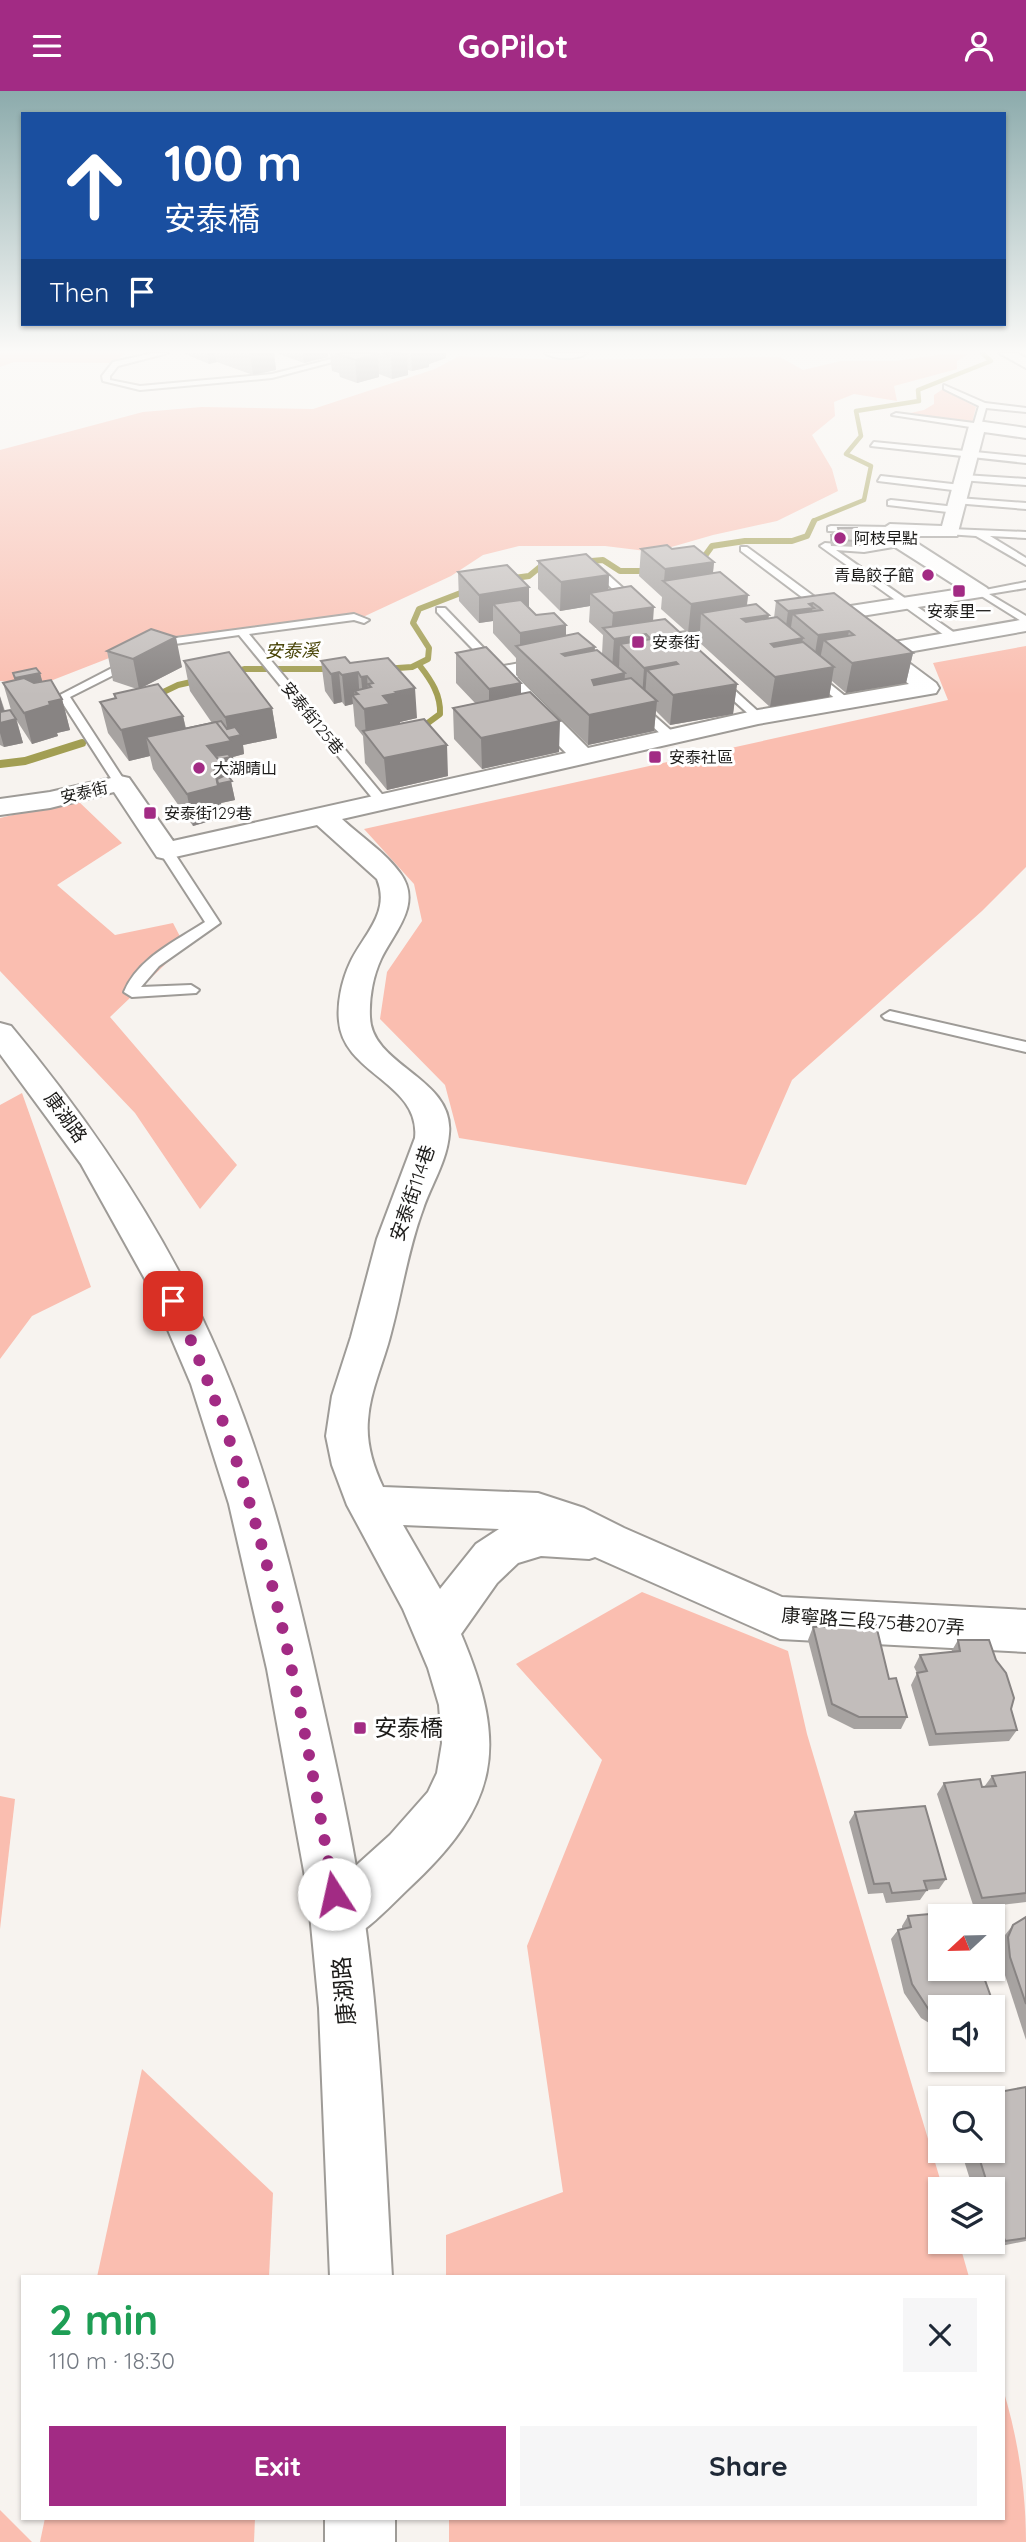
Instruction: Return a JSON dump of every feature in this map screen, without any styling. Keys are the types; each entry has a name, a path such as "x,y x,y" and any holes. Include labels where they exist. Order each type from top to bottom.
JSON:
{"street":[{"path":"896,537 950,533 967,467"},
{"path":"896,537 980,592"},
{"path":"611,651 763,626 837,619 906,603 980,592"},
{"path":"166,851 758,717 929,688 875,647 955,638 1026,623"},
{"path":"501,673 584,658"},
{"path":"501,673 583,757"},
{"name":"安泰街","path":"0,807 50,800 120,783 166,851"},
{"name":"安泰街114巷","path":"323,816 389,876 394,885 396,907 362,969 353,1021 356,1033 372,1053 427,1104 432,1117 433,1133 404,1212 374,1328 352,1392 347,1424 349,1454 369,1505 438,1629 459,1691 467,1739 463,1775 448,1808 425,1836 338,1918"},
{"name":"康湖路","path":"0,1033 76,1130 125,1205 195,1346 211,1384 251,1502 280,1613 313,1774 338,1918 346,1997 361,2275"},
{"name":"康寧路三段75巷207弄","path":"369,1505 538,1512 569,1521 608,1542 780,1618 1026,1631"},
{"path":"438,1629 477,1575 498,1552 513,1543 549,1538 608,1542"},
{"path":"360,2520 360,2542"}],"lane":[{"path":"881,479 1026,506"},
{"path":"891,503 1026,482"},
{"path":"831,529 896,537"},
{"path":"950,533 1026,535"},
{"path":"978,533 1026,562"},
{"path":"896,537 864,549 825,546 955,638"},
{"path":"744,549 837,619"},
{"path":"594,567 644,613"},
{"path":"980,592 1026,585"},
{"path":"980,592 1026,623"},
{"path":"441,610 501,673"},
{"path":"120,783 64,697 172,641 354,617 364,619"},
{"name":"安泰街125巷","path":"243,633 382,802"},
{"path":"796,661 846,702"},
{"path":"702,666 758,717"},
{"path":"623,693 671,737"},
{"path":"166,851 213,923 148,967 133,984 132,992 191,990"},
{"path":"890,1016 1026,1047"}],"shaded area":[{"path":"0,467 831,467 838,491 777,521 654,552 605,546 519,546 483,555 451,576 363,617 357,614 158,639 40,685 0,681"},
{"path":"1026,646 1026,867 982,911 792,1080 746,1185 459,1138 445,1085 380,1019 387,972 422,921 414,884 364,829 948,700 933,663"},
{"path":"77,800 122,843 57,885 115,935 173,923 186,948 176,954 110,1017 237,1165 200,1209 135,1113 0,971 0,818"},
{"path":"22,1093 91,1287 32,1316 0,1359 0,1105"},
{"path":"642,1592 788,1651 807,1734 928,2139 928,2163 935,2163 939,2177 928,2177 928,2254 962,2254 968,2275 446,2275 446,2235 563,2192 527,1946 602,1760 516,1664"},
{"path":"0,1796 15,1799 0,1929"},
{"path":"142,2069 273,2193 269,2275 97,2275"},
{"path":"1005,2396 1013,2426 1025,2503 1026,2542 449,2542 449,2520 1005,2520"},
{"path":"0,2510 32,2542 0,2542"},
{"path":"45,2520 255,2520 254,2542 40,2542"}],"building":[{"path":"838,528 857,528 860,541 832,540 831,535 839,532"},
{"path":"667,545 672,549 694,546 714,562 665,569 641,549"},
{"path":"586,554 609,575 561,582 538,561"},
{"path":"507,565 529,587 479,595 458,572"},
{"path":"720,572 748,595 691,604 663,581"},
{"path":"631,586 654,607 613,613 590,593"},
{"path":"834,593 913,653 852,663 824,640 854,635 849,631 818,635 793,614 822,610 820,608 813,603 809,604 814,608 788,611 776,601"},
{"path":"521,600 536,615 554,613 566,625 520,633 493,604"},
{"path":"756,604 769,615 742,619 746,622 777,617 803,638 771,644 774,647 803,642 834,667 775,677 701,613"},
{"path":"665,619 737,684 673,695 647,670 678,664 676,662 644,668 620,644 651,639 646,634 614,639 603,628"},
{"path":"151,629 176,637 133,659 107,651"},
{"path":"578,633 595,647 562,654 565,656 597,650 625,673 592,680 594,685 631,678 657,701 589,715 516,646"},
{"path":"486,647 521,683 489,689 456,653"},
{"path":"229,652 272,708 225,717 184,661"},
{"path":"345,657 350,663 388,658 415,688 383,696 390,704 364,709 352,695 358,694 354,691 371,687 368,684 373,683 367,676 361,677 358,672 331,674 321,661"},
{"path":"36,668 40,673 15,678 13,673"},
{"path":"24,678 34,683 51,680 62,699 24,713 3,683"},
{"path":"158,684 183,716 121,730 100,702 116,698 114,694"},
{"path":"530,692 560,721 481,738 453,708"},
{"path":"10,710 16,719 0,723 0,712"},
{"path":"424,719 447,745 384,758 363,731"},
{"path":"221,721 227,729 235,727 241,735 228,738 216,722"},
{"path":"216,722 231,741 207,746 222,764 214,767 218,786 187,794 146,737"},
{"path":"228,754 231,757 222,759 228,767 223,769 216,756"},
{"path":"223,769 232,781 218,784 217,779 224,776"},
{"path":"876,1625 889,1679 896,1678 907,1717 859,1717 832,1704 813,1627"},
{"path":"958,1640 989,1640 996,1660 1006,1673 1014,1698 1011,1709 1017,1730 936,1734 917,1673 927,1671 920,1655 960,1651"},
{"path":"1026,1772 1026,1893 982,1898 944,1783 980,1779 982,1787 996,1786 992,1776"},
{"path":"925,1806 946,1879 924,1881 927,1890 892,1893 889,1883 874,1884 855,1812"},
{"path":"928,1914 928,1981 985,1981 990,1995 928,1995 928,2008 912,1984 898,1930 911,1927 908,1916"},
{"path":"1026,1917 1026,2004 1010,1957 1008,1937 1013,1925"},
{"path":"1026,2087 1026,2238 1005,2241 1005,2177 985,2177 981,2163 1005,2163 1005,2091"}],"waterway":[{"name":"安泰溪","path":"813,523 864,500 871,467"},
{"name":"安泰溪","path":"699,564 712,546 745,541 792,541 807,536 813,523"},
{"name":"安泰溪","path":"580,562 603,560 620,571 651,571"},
{"name":"安泰溪","path":"507,579 529,576 540,567 550,566"},
{"name":"安泰溪","path":"383,669 412,667 428,659 429,648 413,623 419,609 471,589"},
{"path":"417,731 440,714 439,700 420,666"},
{"name":"安泰溪","path":"230,673 245,669 336,669"},
{"name":"安泰溪","path":"153,697 178,685 200,680"},
{"name":"安泰溪","path":"0,764 25,761 82,743"}],"place":[{"name":"阿枝早點","path":"840,538"},
{"name":"青島餃子館","path":"928,575"},
{"name":"安泰里一","path":"959,591"},
{"name":"安泰街","path":"638,642"},
{"name":"安泰社區","path":"655,757"},
{"name":"大湖晴山","path":"199,768"},
{"name":"安泰街129巷","path":"150,813"},
{"name":"安泰橋","path":"360,1728"}],"route":[{"path":"173,1301 211,1384 251,1502 280,1613 334,1894"}]}
